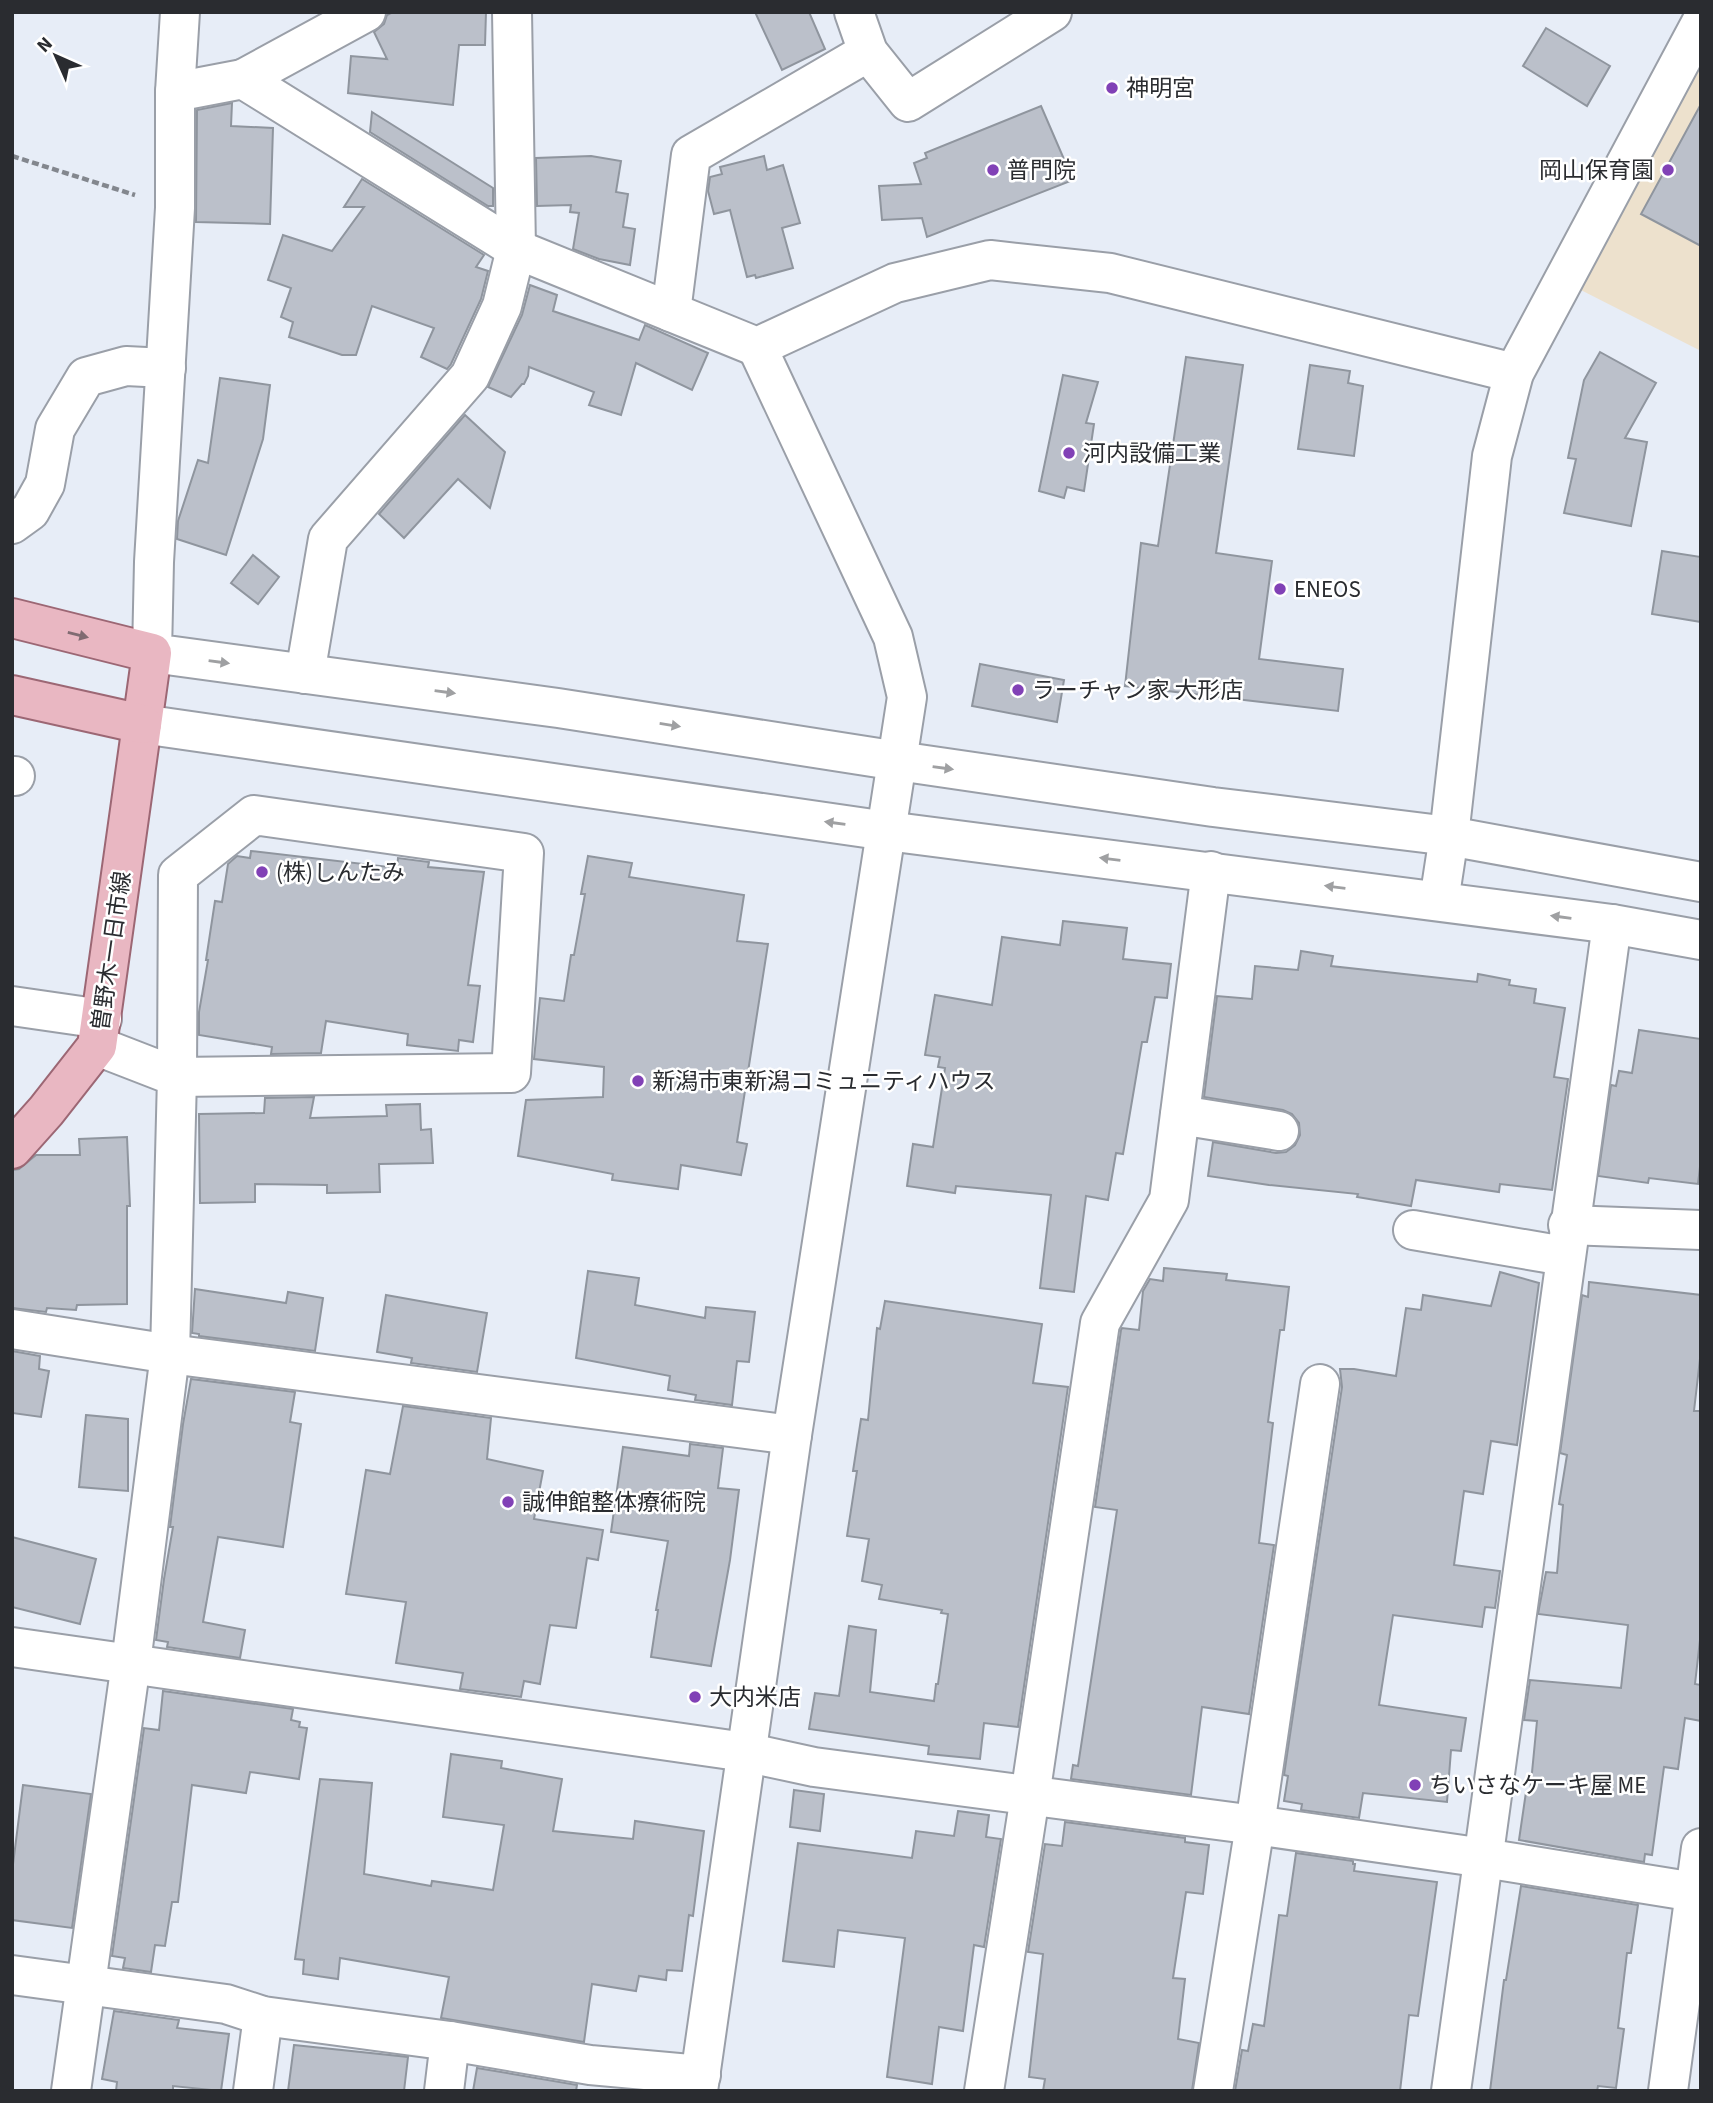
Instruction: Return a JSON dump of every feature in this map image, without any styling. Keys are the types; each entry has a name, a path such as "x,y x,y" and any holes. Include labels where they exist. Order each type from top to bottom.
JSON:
{"main road":[{"path":"12,618 152,653"},
{"name":"曽野木一日市線","path":"12,1150 46,1111 99,1032 152,653"},
{"path":"12,695 142,724"}],"street":[{"path":"180,12 175,92 175,208 154,562 152,653 558,708 1213,807 1449,836 1701,882"},
{"path":"175,92 243,79 366,12"},
{"path":"305,674 328,539 470,376 502,306 516,249 512,12"},
{"path":"854,12 868,52 908,102 1052,12"},
{"path":"1439,901 1449,836 1492,457 1514,373 1701,23"},
{"path":"671,312 691,155 868,52"},
{"path":"12,1975 226,2004 263,2016 450,2041 699,2083 792,1435 907,697 893,637 757,347 516,249 243,79"},
{"path":"757,347 895,282 990,260 1110,273 1514,373"},
{"path":"12,524 30,511 46,484 55,429 86,377 125,366 166,368"},
{"path":"142,724 887,831 1612,924 1701,940"},
{"path":"12,1006 99,1032 177,1077 511,1073 524,853 254,816 178,875 177,1077 170,1353 131,1663 71,2091"},
{"path":"984,2091 1100,1323 1169,1200 1211,871"},
{"path":"1451,2091 1566,1240 1612,924"},
{"path":"1180,1115 1279,1131"},
{"path":"1413,1230 1566,1240 1701,1230"},
{"path":"12,1329 170,1353 792,1435"},
{"path":"1213,2091 1320,1384"},
{"path":"12,1647 745,1752 814,1767 1255,1825 1698,1892"},
{"path":"1668,2091 1698,1892 1701,1848"},
{"path":"253,2091 263,2016"},
{"path":"444,2091 450,2041"}],"path":[{"path":"12,156 175,208"}],"shaded area":[{"name":"岡山保育園","path":"1701,56 1701,351 1569,284"}],"building":[{"path":"393,12 486,12 485,45 459,45 453,105 348,93 351,56 387,59 374,32 384,24 387,15"},
{"path":"755,12 809,12 825,49 782,70"},
{"path":"1546,28 1610,66 1587,106 1523,66"},
{"path":"232,103 231,126 273,128 270,224 196,222 197,110"},
{"path":"1701,104 1701,246 1641,214"},
{"name":"普門院","path":"1041,106 1073,180 927,237 922,218 882,220 879,186 921,184 914,163 927,158 925,153"},
{"path":"372,112 493,188 493,206 488,206 370,132"},
{"path":"591,156 621,161 616,192 628,194 623,227 635,229 630,265 599,259 573,249 579,213 570,212 571,205 537,206 536,158"},
{"path":"764,156 767,170 783,165 800,223 782,228 793,268 756,278 755,275 747,277 730,210 714,214 708,191 710,177 722,174 720,167"},
{"path":"362,179 484,255 476,267 488,271 481,299 447,369 421,357 434,328 372,306 356,355 342,355 289,337 293,322 281,317 291,288 268,280 283,235 332,251 364,207 344,207"},
{"path":"530,285 557,295 553,311 639,340 645,325 708,353 692,390 636,363 621,415 589,405 594,392 529,367 524,384 511,397 488,387 522,315"},
{"path":"1600,352 1656,383 1625,438 1647,442 1631,526 1564,513 1576,459 1568,458 1584,380"},
{"path":"1186,357 1243,365 1216,553 1272,561 1259,659 1343,669 1338,711 1125,686 1141,543 1158,546"},
{"path":"1310,365 1350,371 1348,383 1363,386 1354,456 1298,449"},
{"name":"河内設備工業","path":"1063,375 1098,382 1086,423 1094,424 1084,491 1067,487 1064,498 1039,491"},
{"path":"220,378 270,385 263,439 226,555 177,539 178,521 198,460 208,463"},
{"path":"465,415 505,452 490,508 458,479 404,538 379,514"},
{"path":"1662,551 1701,557 1701,622 1652,614"},
{"path":"253,555 279,577 258,604 231,583"},
{"path":"980,664 1064,680 1057,722 972,706"},
{"path":"251,851 397,868 398,858 429,862 428,867 484,872 468,985 480,986 473,1042 459,1040 458,1051 407,1045 408,1034 326,1021 321,1053 271,1054 272,1047 199,1035 199,1012 215,901 222,902 228,864 237,856 250,858"},
{"path":"588,856 632,863 629,877 744,895 737,941 768,944 737,1142 747,1144 741,1175 681,1165 678,1189 612,1180 613,1174 518,1156 526,1100 603,1097 604,1067 534,1059 540,998 564,1001 585,894 581,894"},
{"path":"1063,921 1127,928 1123,959 1171,964 1167,998 1155,997 1147,1042 1142,1042 1123,1154 1116,1153 1108,1200 1086,1196 1074,1292 1040,1288 1051,1195 956,1186 955,1193 907,1186 913,1144 933,1147 945,1068 938,1067 940,1057 925,1055 935,995 992,1005 1002,937 1060,945"},
{"path":"1301,951 1333,956 1331,966 1477,982 1478,974 1510,980 1509,985 1536,989 1534,1003 1565,1008 1554,1077 1568,1079 1552,1190 1500,1184 1499,1192 1416,1180 1411,1206 1357,1197 1358,1194 1208,1176 1213,1142 1276,1153 1286,1152 1295,1145 1300,1135 1299,1123 1292,1114 1283,1110 1204,1097 1217,996 1252,999 1255,966 1298,970"},
{"path":"1639,1030 1701,1039 1701,1158 1698,1184 1649,1178 1648,1183 1598,1176 1611,1085 1616,1086 1619,1071 1632,1073"},
{"path":"314,1097 310,1118 387,1116 386,1105 420,1104 421,1130 431,1129 433,1163 379,1164 380,1192 327,1193 327,1185 255,1184 255,1202 200,1203 199,1114 264,1113 265,1098"},
{"path":"127,1137 130,1206 127,1206 127,1304 77,1305 76,1310 47,1308 46,1312 12,1308 12,1170 19,1169 36,1155 80,1155 79,1139"},
{"path":"1164,1268 1227,1274 1226,1280 1289,1287 1284,1330 1280,1330 1268,1422 1273,1423 1259,1543 1274,1545 1249,1714 1202,1707 1191,1795 1071,1779 1073,1765 1078,1766 1117,1510 1095,1507 1121,1330 1139,1330 1143,1291 1150,1279 1163,1281"},
{"path":"588,1271 639,1278 635,1305 705,1318 706,1307 755,1312 749,1362 737,1361 732,1405 695,1400 696,1395 668,1390 670,1376 576,1358"},
{"path":"1500,1272 1539,1283 1517,1445 1491,1441 1483,1494 1464,1491 1454,1565 1500,1571 1495,1608 1485,1607 1482,1627 1393,1615 1379,1705 1466,1718 1461,1751 1451,1750 1447,1802 1363,1793 1359,1818 1301,1810 1302,1804 1284,1801 1288,1776 1284,1775 1342,1387 1340,1369 1396,1376 1406,1308 1421,1310 1423,1295 1491,1306"},
{"path":"1589,1282 1701,1295 1701,1350 1694,1411 1701,1411 1701,1631 1695,1684 1701,1685 1701,1721 1685,1718 1678,1769 1664,1767 1652,1855 1645,1854 1644,1862 1519,1840 1526,1792 1530,1793 1537,1721 1524,1720 1530,1680 1621,1688 1628,1625 1538,1614 1546,1572 1557,1573 1563,1505 1559,1504 1567,1455 1560,1453 1582,1295 1588,1297"},
{"path":"195,1289 286,1303 288,1292 323,1298 315,1351 192,1333"},
{"path":"386,1295 487,1313 477,1372 411,1363 412,1358 377,1352"},
{"path":"885,1301 1042,1324 1033,1383 1068,1387 1018,1727 984,1723 980,1759 928,1754 929,1746 809,1729 815,1693 839,1696 849,1626 876,1630 870,1692 934,1701 938,1684 948,1614 941,1613 942,1610 879,1599 882,1585 862,1581 869,1539 847,1536 857,1471 853,1471 861,1419 868,1420 877,1328 880,1329"},
{"path":"12,1351 40,1356 39,1369 49,1371 41,1417 12,1413"},
{"path":"191,1379 295,1392 290,1422 301,1424 283,1547 218,1537 203,1622 245,1630 240,1658 167,1647 168,1642 156,1640"},
{"path":"403,1406 491,1418 487,1459 543,1471 534,1519 603,1530 598,1560 587,1558 576,1628 550,1625 540,1684 524,1681 521,1697 460,1689 463,1673 396,1663 406,1602 346,1594 366,1470 390,1474"},
{"path":"86,1415 128,1419 128,1491 79,1487"},
{"path":"690,1444 723,1448 718,1488 739,1490 730,1560 711,1666 651,1657 668,1541 611,1532 623,1447 689,1456"},
{"path":"12,1537 96,1559 80,1624 12,1607"},
{"path":"163,1691 293,1709 291,1720 300,1722 299,1727 307,1728 299,1779 250,1772 246,1793 192,1785 178,1902 172,1902 165,1946 155,1945 151,1972 123,1968 125,1958 112,1956 144,1728 159,1730"},
{"path":"451,1754 502,1761 501,1768 562,1779 553,1831 633,1839 635,1821 704,1831 693,1916 689,1915 682,1971 667,1970 666,1980 639,1976 636,1991 592,1984 584,2042 441,2018 449,1977 340,1958 338,1979 303,1974 304,1960 295,1959 320,1779 372,1783 364,1874 431,1886 432,1881 493,1890 504,1825 443,1817"},
{"path":"23,1785 91,1794 72,1928 12,1920 12,1872"},
{"path":"794,1790 824,1794 820,1831 790,1827"},
{"path":"958,1811 989,1815 986,1837 1001,1839 984,1947 974,1945 963,2031 939,2027 932,2084 887,2077 905,1938 838,1930 834,1967 783,1961 798,1843 912,1858 916,1831 954,1836"},
{"path":"1065,1822 1185,1838 1185,1842 1209,1845 1203,1894 1186,1892 1173,1978 1185,1979 1178,2039 1199,2043 1192,2091 1043,2091 1045,2079 1029,2077 1043,1954 1028,1952 1045,1844 1062,1846"},
{"path":"1296,1853 1353,1861 1354,1871 1437,1882 1418,2016 1409,2015 1400,2091 1235,2091 1242,2050 1248,2051 1253,2024 1264,2026 1279,1915 1287,1916"},
{"path":"1521,1886 1638,1905 1631,1953 1627,1953 1618,2028 1624,2029 1616,2088 1598,2086 1597,2091 1490,2091 1504,1980"},
{"path":"114,2011 179,2020 177,2028 229,2034 221,2091 173,2086 173,2091 116,2091 117,2082 102,2079"},
{"path":"294,2045 408,2057 404,2091 288,2091"},
{"path":"477,2068 577,2085 576,2091 473,2091"}],"place":[{"name":"神明宮","path":"1112,88"},
{"name":"普門院","path":"993,170"},
{"name":"岡山保育園","path":"1668,170"},
{"name":"河内設備工業","path":"1069,453"},
{"name":"ENEOS","path":"1280,589"},
{"name":"ラーチャン家 大形店","path":"1018,690"},
{"name":"(株)しんたみ","path":"262,872"},
{"name":"新潟市東新潟コミュニティハウス","path":"638,1081"},
{"name":"誠伸館整体療術院","path":"508,1502"},
{"name":"大内米店","path":"695,1697"},
{"name":"ちいさなケーキ屋 ME","path":"1415,1785"}]}
